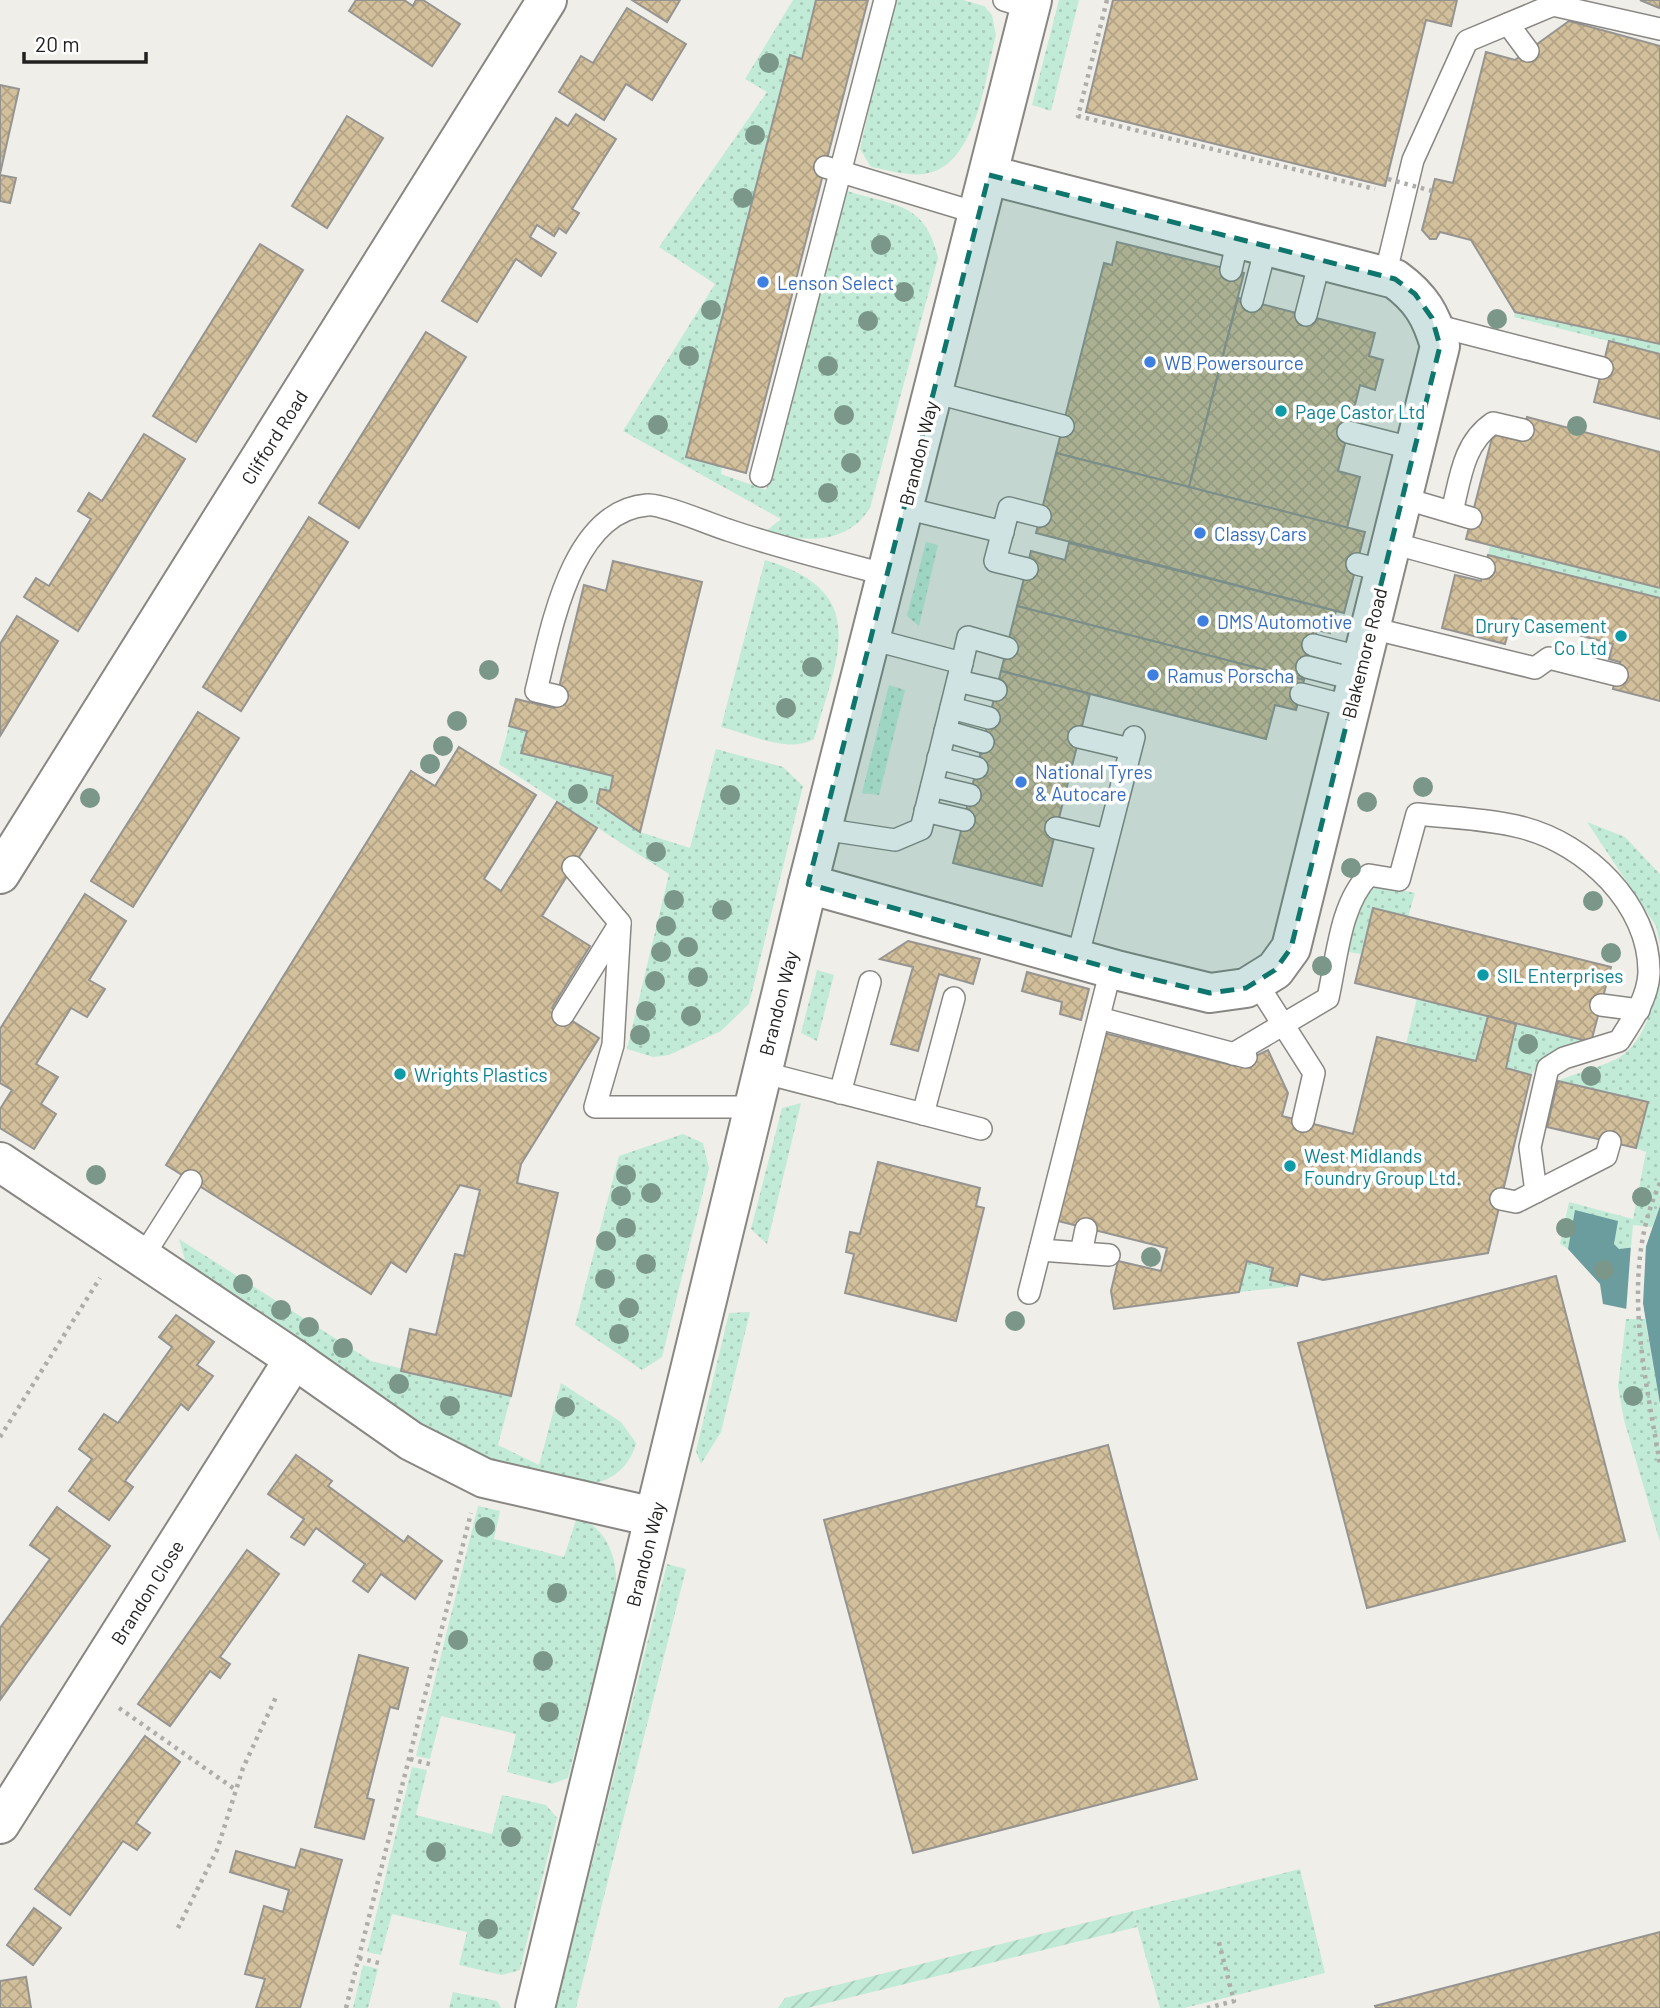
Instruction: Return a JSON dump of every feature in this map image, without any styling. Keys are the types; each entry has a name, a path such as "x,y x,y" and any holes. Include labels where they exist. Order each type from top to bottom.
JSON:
{"street":[{"name":"Clifford Road","path":"0,874 547,0"},
{"name":"Brandon Way","path":"535,2008 808,884 989,175 1022,3"},
{"name":"Blakemore Road","path":"808,884 1094,964 1210,993 1246,988 1275,970 1292,948 1361,668 1378,559 1403,498 1440,346 1434,325 1415,294 1395,279 1320,260 1245,252 989,175"},
{"path":"0,1162 124,1263 294,1359 411,1441 484,1478 654,1517"},
{"name":"Brandon Close","path":"0,1824 294,1359"}],"lane":[{"path":"761,476 773,399 832,169 885,0"},
{"path":"1385,276 1413,160 1467,41 1553,5 1630,30 1660,29"},
{"path":"1508,24 1528,51"},
{"path":"832,169 979,214"},
{"path":"1245,252 1252,302"},
{"path":"1306,315 1320,260"},
{"path":"1434,325 1602,368"},
{"path":"933,392 1063,426"},
{"path":"1403,498 1462,515 1466,453 1478,433 1493,423 1523,430"},
{"path":"1348,432 1415,450"},
{"path":"557,696 536,691 561,592 577,560 598,530 618,514 648,504 775,546 888,575"},
{"path":"905,508 1003,532"},
{"path":"1027,569 995,561 1009,508 1040,516"},
{"path":"1378,559 1484,568"},
{"path":"822,829 895,840 921,829 968,637 1007,648"},
{"path":"871,639 960,672 996,690"},
{"path":"1313,645 1361,668"},
{"path":"1307,667 1535,668 1549,657 1617,675"},
{"path":"1301,694 1361,668"},
{"path":"951,708 989,718"},
{"path":"945,731 983,741"},
{"path":"1029,1293 1040,1250 1057,1204 1099,1018 1094,964 1108,840 1132,743 1079,737"},
{"path":"938,758 976,768"},
{"path":"932,786 970,795"},
{"path":"925,811 964,820"},
{"path":"1099,1018 1242,1056 1282,1024 1328,998 1350,901 1369,875 1399,880 1417,814 1524,828 1570,846 1598,867 1629,907 1645,944 1649,974 1639,1010 1619,1041 1564,1058 1548,1068 1525,1130 1536,1192"},
{"path":"1056,828 1108,840"},
{"path":"573,867 620,923 613,1045 595,1107 757,1090 840,1093 981,1129"},
{"path":"563,1015 620,923"},
{"path":"840,1093 870,982"},
{"path":"1256,982 1314,1073 1303,1121"},
{"path":"923,1114 954,998"},
{"path":"1601,1005 1639,1010"},
{"path":"1501,1199 1516,1202 1606,1156 1610,1142"},
{"path":"124,1263 191,1181"},
{"path":"1081,1253 1086,1228"},
{"path":"1040,1250 1108,1255"}],"path":[{"path":"1107,0 1078,116 1404,196"},
{"path":"1388,179 1432,191"},
{"path":"1660,1182 1644,1226 1636,1319 1660,1465"},
{"path":"0,1437 124,1263"},
{"path":"346,2008 475,1497 484,1478"},
{"path":"178,1928 217,1850 236,1790 276,1697"},
{"path":"112,1703 236,1790"},
{"path":"410,1759 433,1765"},
{"path":"1208,2008 1234,2001 1218,1939"},
{"path":"359,1958 383,1964"}],"highlighted area":[{"path":"989,175 1395,279 1415,294 1432,318 1440,346 1291,948 1275,970 1246,988 1210,993 1120,971 808,884"}],"green space":[{"path":"793,0 816,0 802,59 791,55 721,474 766,490 847,191 893,204 916,216 933,240 938,258 870,508 849,529 837,535 809,539 766,531 781,519 623,431 715,284 659,247 767,92 745,79"},
{"path":"894,0 963,0 984,6 992,15 996,35 976,118 967,138 956,155 942,168 924,174 871,167 860,149"},
{"path":"1059,0 1079,0 1051,111 1032,105"},
{"path":"1515,312 1660,344 1660,354 1514,317"},
{"path":"926,542 938,545 919,626 907,616"},
{"path":"1490,545 1660,588 1660,598 1488,555"},
{"path":"765,560 799,574 821,590 834,609 839,631 831,681 814,739 804,743 781,744 721,727"},
{"path":"889,685 905,690 879,795 862,793"},
{"path":"509,726 527,731 521,753 613,776 610,791 600,789 597,803 640,832 690,848 716,749 783,767 803,786 749,1004 721,1031 669,1055 653,1057 627,1049 669,874 499,764"},
{"path":"1587,822 1625,837 1660,874 1660,944 1656,926"},
{"path":"1378,886 1415,893 1408,917 1373,908 1361,954 1349,952 1360,906"},
{"path":"817,970 834,975 817,1041 801,1033"},
{"path":"1660,974 1660,1206 1652,1227 1633,1225 1631,1249 1619,1249 1575,1211 1568,1249 1560,1244 1569,1202 1633,1219 1646,1152 1636,1148 1647,1102 1558,1081 1615,1060 1629,1050 1648,1020"},
{"path":"1417,998 1488,1016 1476,1061 1406,1044"},
{"path":"1516,1024 1591,1042 1543,1059 1531,1075 1506,1068"},
{"path":"801,1103 767,1244 751,1229 782,1108"},
{"path":"683,1134 703,1143 709,1168 662,1357 642,1370 575,1325 619,1156"},
{"path":"179,1239 371,1361 511,1396 498,1445 539,1465 561,1383 621,1422 636,1443 634,1450 621,1470 608,1479 592,1483 573,1483 551,1480 500,1465 450,1445 411,1426 373,1401 186,1263"},
{"path":"1247,1261 1273,1268 1271,1280 1297,1286 1239,1292"},
{"path":"750,1312 721,1432 701,1464 696,1451 729,1313"},
{"path":"1626,1319 1645,1319 1660,1404 1660,1542 1624,1420 1618,1386"},
{"path":"478,1506 500,1511 494,1539 564,1557 577,1517 596,1529 613,1556 616,1589 568,1778 552,1784 507,1772 516,1734 441,1716 430,1759 416,1756"},
{"path":"667,1564 686,1569 576,2008 556,2008"},
{"path":"412,1767 427,1770 416,1815 492,1834 502,1795 546,1805 557,1818 520,1970 502,1975 459,1965 467,1932 392,1914 381,1955 367,1952"},
{"path":"1300,1869 1325,1973 1184,2008 1160,2008 1133,1911"},
{"path":"1133,1911 1137,1927 807,2008 778,2008 785,1998"},
{"path":"363,1965 378,1969 368,2008 353,2008"},
{"path":"453,1992 497,2001 501,2008 449,2008"}],"water":[{"path":"1660,1206 1660,1404 1643,1304 1628,1301 1627,1309 1603,1304 1600,1284 1568,1249 1575,1210 1618,1221 1614,1244 1619,1249 1646,1246"}],"pier":[{"path":"1649,1227 1652,1227 1646,1246 1643,1304 1645,1319 1642,1319 1640,1307 1631,1305 1626,1312 1631,1245 1643,1243"}],"building":[{"path":"356,0 404,0 413,6 416,0 423,0 460,24 432,66 349,11"},
{"path":"632,0 680,0 667,22"},
{"name":"Lenson Select","path":"816,0 868,0 746,473 686,457 790,55 802,59"},
{"path":"1113,0 1457,0 1451,26 1426,20 1385,186 1086,112"},
{"path":"1640,0 1660,0 1659,8"},
{"path":"627,8 686,44 652,100 626,84 604,120 559,92 581,56 593,63"},
{"path":"1569,21 1660,46 1660,344 1515,312 1471,240 1440,232 1436,239 1430,239 1422,230 1435,179 1453,183 1486,52 1515,60"},
{"path":"0,85 19,89 0,174"},
{"path":"576,114 616,139 572,209 579,213 566,233 559,228 554,236 537,225 530,237 556,253 541,276 516,259 477,322 442,301 556,118 568,126"},
{"path":"347,116 383,138 327,228 292,206"},
{"path":"0,175 16,178 10,203 0,201"},
{"name":"WB Powersource","path":"1117,242 1244,273 1189,487 1056,453 1104,263 1112,265"},
{"path":"260,244 303,270 196,442 153,416"},
{"name":"Page Castor Ltd","path":"1238,298 1375,333 1369,356 1383,360 1375,390 1360,385 1338,471 1360,477 1347,528 1189,487"},
{"path":"426,332 466,357 359,528 319,503"},
{"path":"1609,341 1660,354 1660,419 1594,402"},
{"path":"1527,417 1660,452 1660,588 1466,539 1493,434 1521,441"},
{"path":"144,434 185,459 78,631 24,597 36,578 49,586 91,519 78,511 89,493 102,501"},
{"name":"Classy Cars","path":"1056,453 1365,532 1344,613 1036,533"},
{"path":"309,517 348,542 241,711 203,687"},
{"name":"DMS Automotive","path":"1069,543 1336,611 1330,633 1317,630 1304,680 1017,606 1031,551 1065,560"},
{"name":"Drury Casement Co Ltd","path":"1488,555 1660,598 1660,701 1613,689 1620,662 1609,659 1613,644 1512,618 1505,644 1442,628 1455,575 1481,581"},
{"path":"613,561 702,582 640,832 597,803 600,789 610,791 613,776 521,753 527,731 509,726 516,699 554,708 584,585 606,591"},
{"name":"Ramus Porscha","path":"1017,606 1304,680 1296,710 1275,705 1266,739 1001,671"},
{"path":"17,616 58,641 0,736 0,644"},
{"name":"National Tyres & Autocare","path":"1001,671 1090,694 1042,886 953,863"},
{"path":"198,712 239,738 133,907 91,881"},
{"name":"Wrights Plastics","path":"459,747 536,795 484,879 501,891 557,802 597,828 542,916 590,946 552,1008 599,1038 521,1164 517,1183 558,1193 511,1396 401,1371 410,1329 436,1335 455,1254 464,1256 480,1190 460,1185 406,1272 391,1262 371,1294 166,1165 411,771 435,786"},
{"path":"85,894 126,921 89,980 105,989 87,1017 71,1008 36,1064 58,1077 41,1104 56,1114 34,1149 0,1128 0,1109 12,1090 0,1083 0,1029"},
{"name":"SIL Enterprises","path":"1373,908 1611,967 1591,1042 1355,983"},
{"path":"908,941 980,959 973,984 939,974 918,1051 891,1044 913,967 880,959"},
{"path":"1027,972 1089,989 1081,1020 1060,1014 1062,1002 1022,991"},
{"name":"West Midlands Foundry Group Ltd.","path":"1488,1016 1516,1024 1506,1068 1531,1075 1488,1253 1323,1280 1300,1274 1297,1286 1270,1280 1273,1268 1247,1261 1239,1292 1114,1309 1111,1291 1118,1261 1161,1271 1167,1248 1058,1221 1104,1033 1235,1066 1268,1050 1288,1093 1282,1116 1353,1134 1377,1037 1476,1061"},
{"path":"1558,1081 1648,1102 1636,1148 1547,1127"},
{"path":"878,1162 980,1188 976,1206 984,1208 956,1321 845,1293 854,1254 846,1252 850,1232 860,1234"},
{"path":"1556,1276 1625,1541 1367,1608 1298,1343"},
{"path":"176,1315 214,1342 197,1365 213,1376 188,1410 181,1404 125,1481 133,1487 109,1520 69,1491 92,1459 79,1449 104,1414 118,1423 172,1347 159,1337"},
{"path":"1108,1445 1197,1779 913,1853 824,1520"},
{"path":"296,1455 332,1481 328,1486 404,1542 408,1536 442,1561 415,1599 381,1574 368,1592 353,1581 365,1564 316,1528 304,1545 291,1537 304,1519 268,1494"},
{"path":"57,1507 110,1546 0,1700 0,1628 50,1559 30,1545"},
{"path":"247,1550 279,1574 220,1657 230,1664 220,1678 210,1671 170,1726 138,1704"},
{"path":"359,1655 408,1668 398,1709 390,1707 367,1798 374,1800 364,1839 315,1827"},
{"path":"145,1736 180,1762 136,1823 150,1833 137,1850 123,1841 70,1915 35,1889"},
{"path":"301,1849 342,1860 300,2008 256,2008 265,1979 245,1974 264,1906 283,1912 289,1890 230,1872 236,1851 295,1868"},
{"path":"34,1908 61,1928 33,1965 7,1945"},
{"path":"1660,1932 1660,2008 1375,2006"},
{"path":"26,1977 31,2008 0,2008 0,1981"}],"place":[{"name":"Lenson Select","path":"763,282"},
{"name":"WB Powersource","path":"1150,362"},
{"name":"Page Castor Ltd","path":"1281,411"},
{"name":"Classy Cars","path":"1200,533"},
{"name":"DMS Automotive","path":"1203,621"},
{"name":"Drury Casement Co Ltd","path":"1621,636"},
{"name":"Ramus Porscha","path":"1153,675"},
{"name":"National Tyres & Autocare","path":"1021,782"},
{"name":"SIL Enterprises","path":"1483,975"},
{"name":"Wrights Plastics","path":"400,1074"},
{"name":"West Midlands Foundry Group Ltd.","path":"1290,1166"}]}
